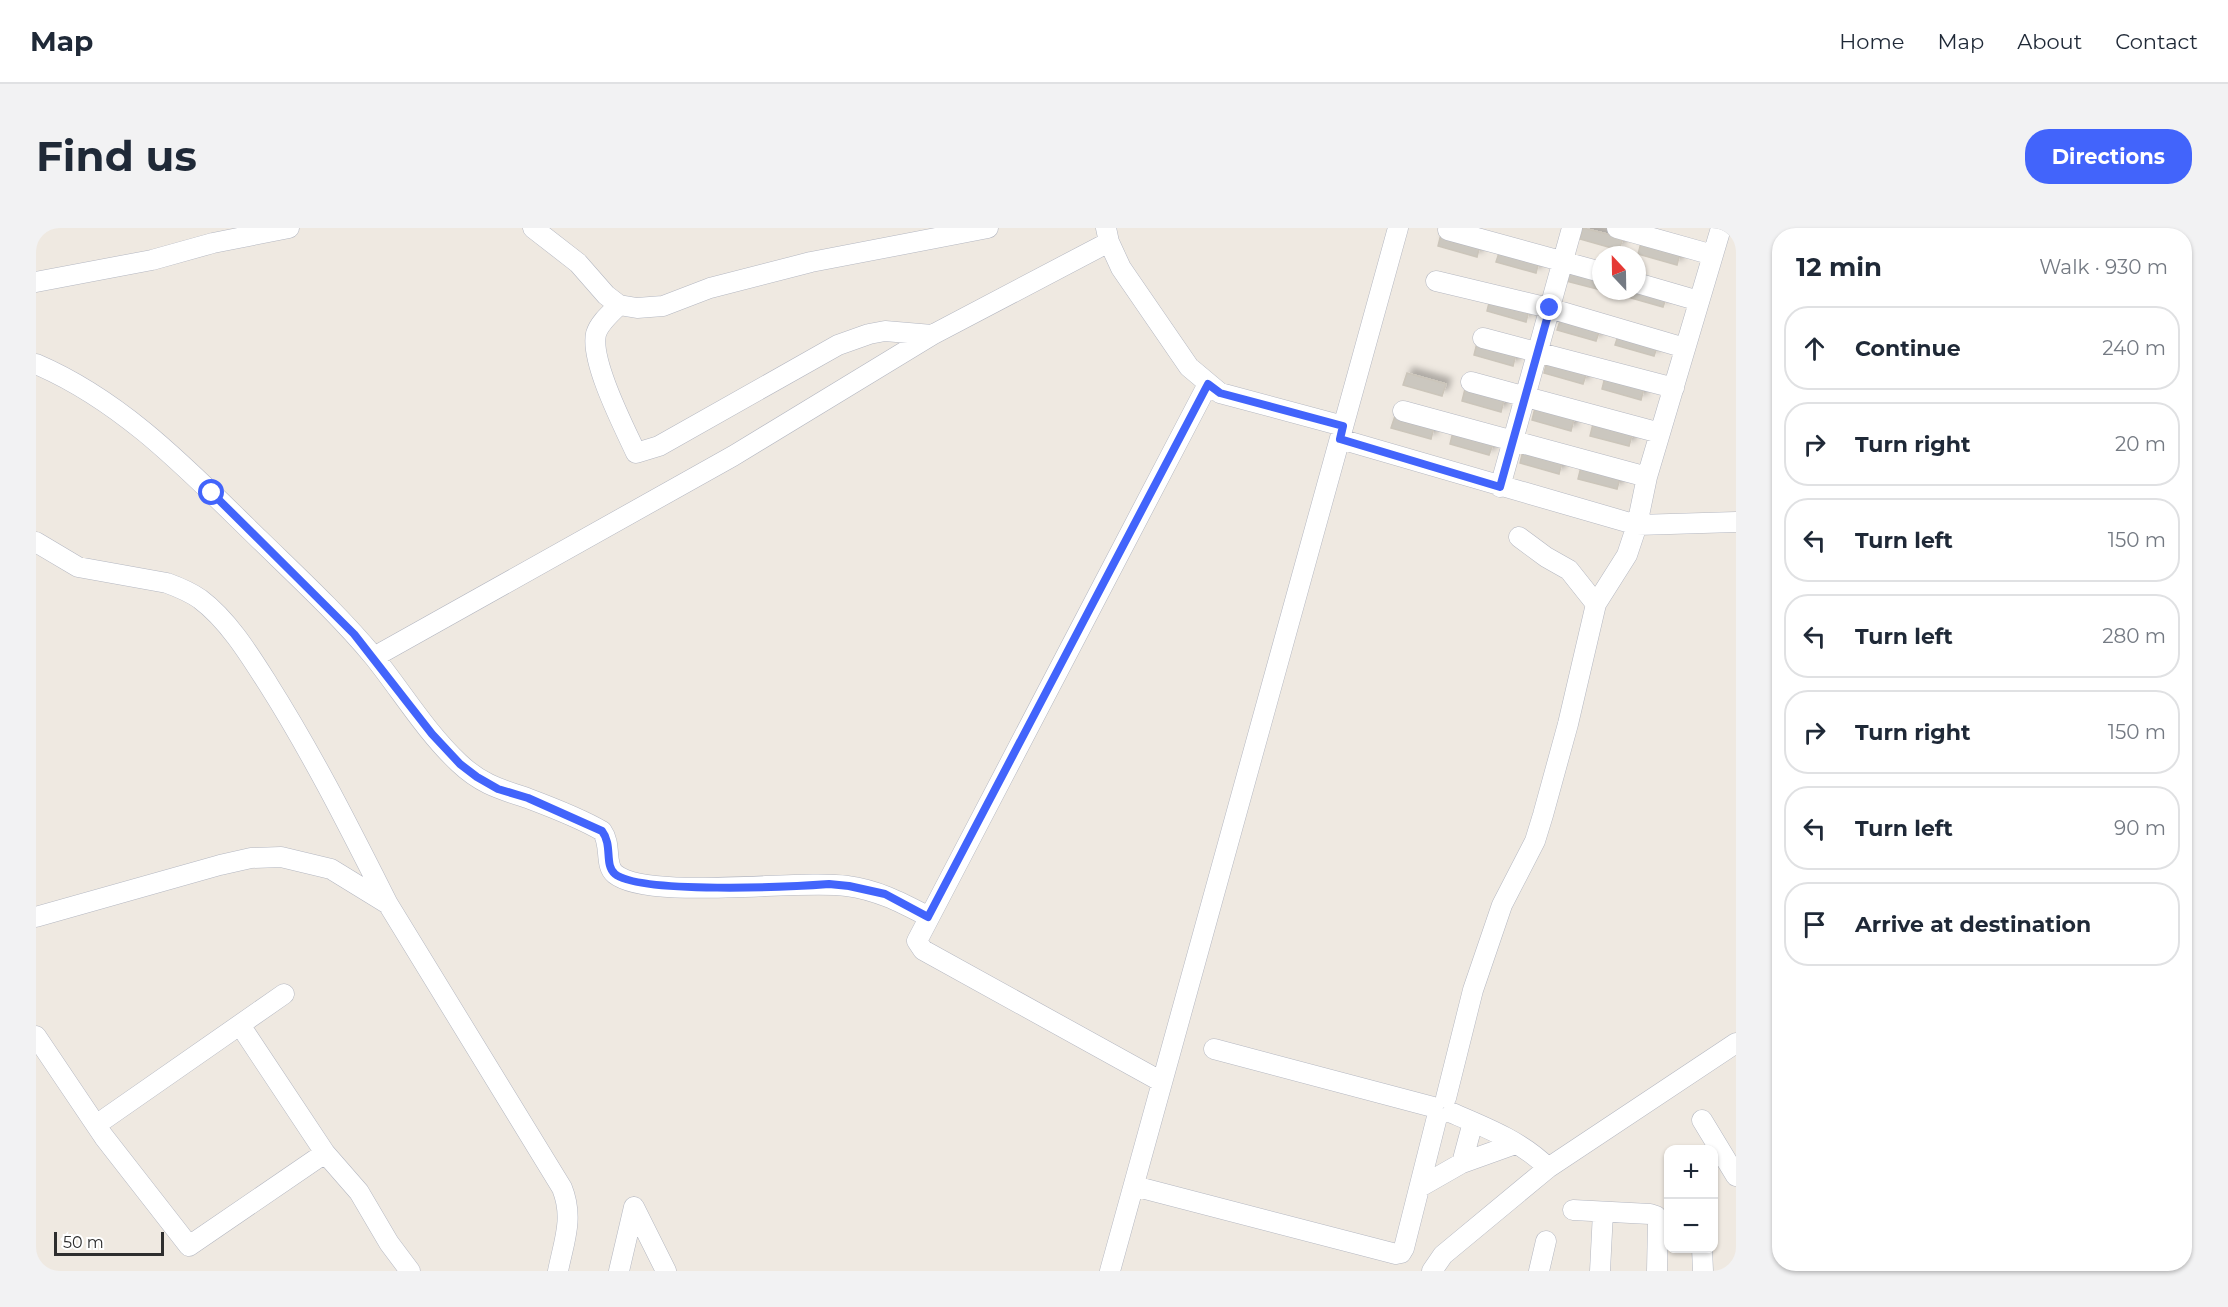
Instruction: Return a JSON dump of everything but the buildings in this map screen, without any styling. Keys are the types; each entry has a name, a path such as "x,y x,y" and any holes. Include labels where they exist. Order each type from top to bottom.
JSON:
{"street":[{"path":"36,282 152,260 213,243 289,228"},
{"path":"533,228 578,263 606,295 619,305 636,309 663,306 710,288 810,262 988,228"},
{"path":"1110,1271 1398,228"},
{"path":"1500,487 1572,228"},
{"path":"1617,228 1713,255"},
{"path":"1134,1186 1396,1254 1401,1253 1473,990 1502,906 1535,841 1568,724 1596,604 1627,555 1637,525 1647,477 1721,228"},
{"path":"1448,230 1592,269"},
{"path":"374,657 733,456 932,335 1108,235 1121,268 1189,367 1220,393 1500,487 1637,525 1736,522"},
{"path":"1436,281 1550,308 1685,348"},
{"path":"1646,286 1699,301"},
{"path":"619,305 602,323 596,334 595,351 605,381 636,453 659,446 838,345 885,331 932,335"},
{"path":"1483,338 1674,388"},
{"path":"36,363 91,393 143,428 293,572 374,657 432,734 460,764 498,789 528,798 602,831 607,838 610,867 615,874 631,882 671,887 829,884 849,886 885,894 928,917"},
{"path":"1471,382 1660,433"},
{"path":"1162,1082 922,950 917,940 1208,384"},
{"path":"1403,411 1647,477"},
{"path":"1519,537 1539,553 1569,570 1596,604"},
{"path":"36,542 78,567 167,583 200,599 230,630 259,670 309,751 388,904 562,1188 568,1203 569,1216 558,1271"},
{"path":"36,917 220,865 265,856 297,859 331,869 388,904"},
{"path":"96,1125 284,994"},
{"path":"240,1025 325,1153 358,1192 389,1244 410,1271"},
{"path":"36,1036 96,1125 189,1246 325,1153"},
{"path":"1432,1271 1443,1255 1548,1168 1736,1043"},
{"path":"1214,1049 1442,1109 1515,1144 1536,1156 1548,1168"},
{"path":"1702,1120 1729,1150 1736,1176"},
{"path":"1462,1163 1473,1122"},
{"path":"1420,1187 1462,1163 1515,1144"},
{"path":"618,1271 634,1207 666,1271"},
{"path":"1572,1210 1656,1216 1658,1222 1657,1271"},
{"path":"1600,1271 1603,1212"},
{"path":"1539,1271 1546,1241"},
{"path":"1702,1253 1703,1271"}],"route":[{"path":"212,493 354,634 432,734 460,764 498,789 528,798 602,831 607,838 610,867 615,874 631,882 671,887 829,884 849,886 885,894 928,917 1208,384 1220,393 1343,426 1340,439 1500,487 1550,308"}]}
